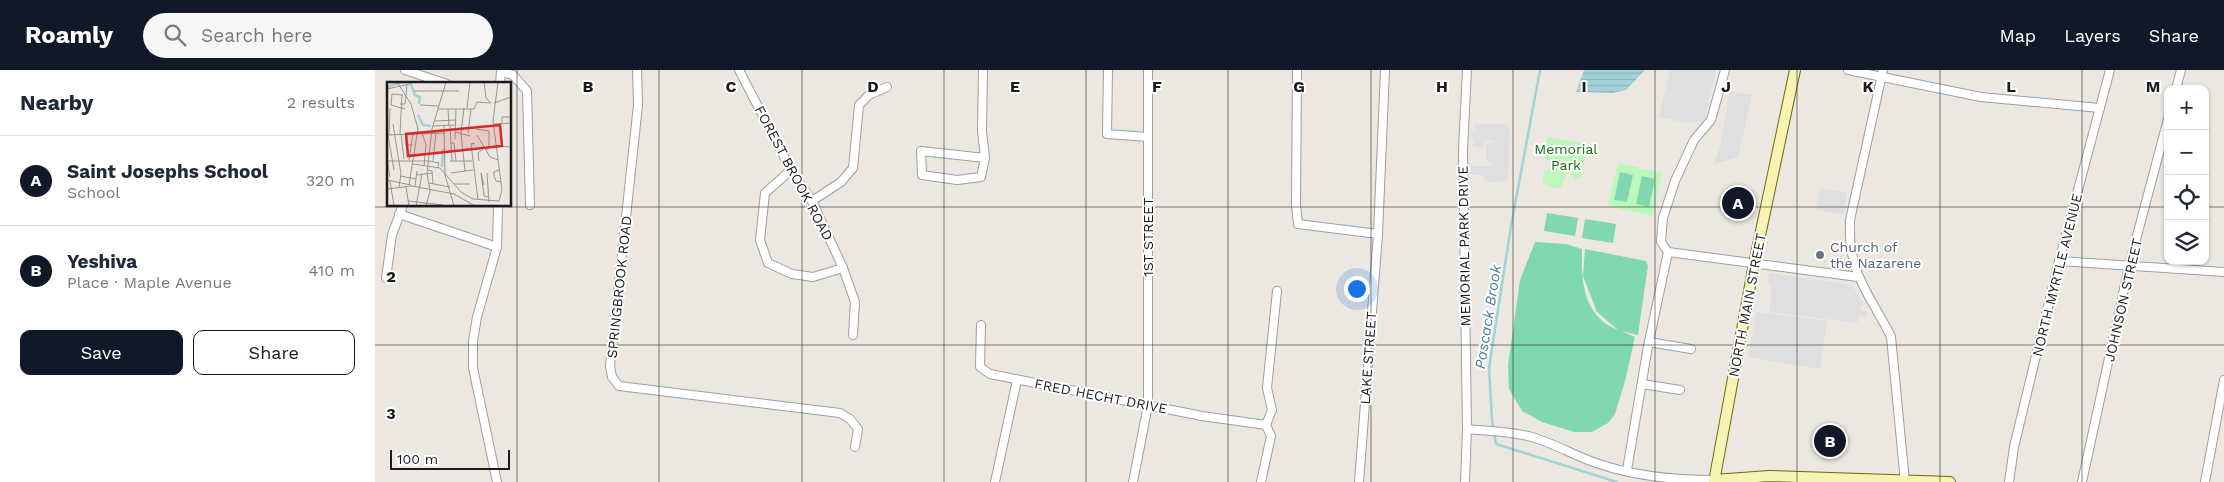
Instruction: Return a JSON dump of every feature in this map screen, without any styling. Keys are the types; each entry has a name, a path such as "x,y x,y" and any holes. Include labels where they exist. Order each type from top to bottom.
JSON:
{"main road":[{"name":"NORTH MAIN STREET","path":"1714,481 1754,264 1795,70"},
{"path":"1714,481 1769,476 1950,482"}],"street":[{"path":"405,70 441,82"},
{"name":"SPRINGBROOK ROAD","path":"637,70 638,105 610,366 612,377 619,386 840,413 850,419 858,429 855,447"},
{"name":"FOREST BROOK ROAD","path":"739,70 791,170 812,201 843,268 855,302 853,335"},
{"path":"983,70 982,130 985,158 981,177 957,180 922,175 921,151 985,158"},
{"path":"1108,70 1107,134 1148,137"},
{"name":"1ST STREET","path":"1133,482 1148,405 1148,70"},
{"path":"1297,70 1296,205 1298,224 1378,234"},
{"name":"LAKE STREET","path":"1359,482 1378,234 1385,70"},
{"name":"MEMORIAL PARK DRIVE","path":"1465,482 1467,429 1463,150 1467,70"},
{"path":"1627,470 1649,342 1668,252 1661,242 1663,218 1675,180 1694,140 1711,120 1725,70"},
{"path":"1849,70 1882,73 1981,97 2100,108"},
{"name":"NORTH MYRTLE AVENUE","path":"2009,482 2015,447 2059,261 2110,70"},
{"path":"2177,85 2181,70"},
{"path":"501,71 513,75 527,91 530,205"},
{"path":"1882,73 1850,220 1852,258 1857,277 1891,337 1905,481"},
{"path":"812,201 841,182 853,168 859,105 869,95 887,87"},
{"name":"JOHNSON STREET","path":"2082,482 2129,266 2165,130"},
{"path":"791,170 765,193 759,240 767,263 792,274 813,277 843,268"},
{"path":"386,278 392,235 403,206"},
{"path":"497,482 473,368 473,350 477,317 497,247 498,206"},
{"path":"399,214 497,247"},
{"path":"1668,252 1857,277"},
{"path":"2059,261 2224,272"},
{"path":"1261,482 1271,436 1266,424 1272,410 1267,388 1277,291"},
{"name":"FRED HECHT DRIVE","path":"981,325 980,367 990,374 1202,416 1266,424"},
{"path":"1649,342 1691,350"},
{"path":"995,482 1017,380"},
{"path":"2205,482 2224,380"},
{"path":"1642,384 1680,390"},
{"path":"1467,429 1527,436 1552,444 1597,463 1658,477 1714,481"}],"green space":[{"name":"Memorial Park","path":"1547,137 1588,144 1581,176 1575,180 1570,173 1566,174 1562,186 1557,188 1550,187 1543,182 1543,175 1551,166 1549,160 1544,159"},
{"path":"1618,163 1662,173 1652,216 1608,206"},
{"path":"1620,172 1633,175 1627,202 1614,200"},
{"path":"1642,176 1655,179 1649,207 1636,204"},
{"path":"1547,213 1578,218 1575,236 1544,231"},
{"path":"1585,219 1616,224 1613,243 1582,238"},
{"path":"1535,242 1566,244 1582,249 1582,274 1586,297 1597,316 1606,324 1618,330 1597,312 1583,276 1585,249 1646,261 1648,266 1638,335 1621,331 1635,337 1615,414 1608,423 1592,432 1574,432 1542,422 1522,411 1509,389 1508,365 1520,280"}],"shaded area":[{"path":"1670,70 1716,70 1704,123 1697,121 1686,123 1659,117"},
{"path":"1730,91 1752,95 1738,157 1714,164 1720,147"},
{"path":"1477,124 1505,124 1510,129 1508,179 1502,182 1487,182 1482,175 1471,175 1471,166 1493,166 1486,159 1486,147 1488,142 1493,144 1492,141 1487,140 1481,148 1472,146 1474,141 1472,140 1471,131 1476,131 1474,126"},
{"path":"1820,188 1847,193 1844,214 1816,210"},
{"path":"1769,273 1852,285 1864,304 1859,309 1867,311 1867,317 1858,316 1857,323 1769,312 1772,291 1768,283"},
{"path":"1756,312 1827,321 1820,369 1748,357"}],"water":[{"path":"1584,70 1645,70 1626,90 1613,93 1576,92"}],"waterway":[{"name":"Pascack Brook","path":"1540,70 1511,226 1489,368 1492,420 1496,444 1617,482"}],"place":[{"name":"Saint Josephs School","path":"1738,203"},
{"name":"Church of the Nazarene","path":"1820,255"},
{"name":"Yeshiva","path":"1830,441"}]}
